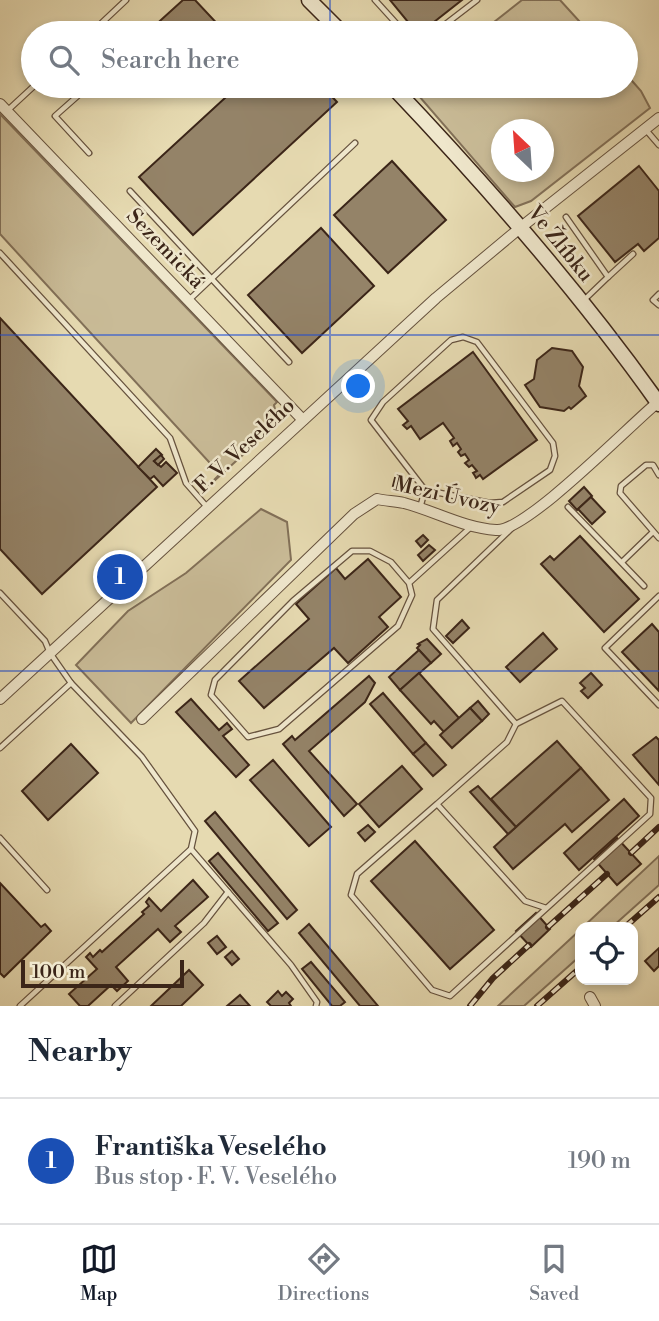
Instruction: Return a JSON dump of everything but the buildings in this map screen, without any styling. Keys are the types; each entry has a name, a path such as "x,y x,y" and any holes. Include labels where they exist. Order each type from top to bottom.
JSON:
{"street":[{"path":"309,0 330,21"},
{"name":"Ve Žlíbku","path":"404,98 520,228 659,402"},
{"name":"Sezemická","path":"3,108 303,419"},
{"name":"F. V. Veselého","path":"0,699 436,298 659,118"},
{"name":"Mezi Úvozy","path":"142,719 354,514 377,499 420,508 473,526 499,531 515,526 545,503 659,402"}],"lane":[{"path":"104,21 126,0"},
{"path":"375,0 394,21"},
{"path":"450,21 477,0"},
{"path":"3,108 21,95"},
{"path":"75,98 55,116 89,153"},
{"path":"646,129 659,145"},
{"path":"188,300 355,143"},
{"path":"130,191 289,362"},
{"path":"566,217 608,277"},
{"path":"0,253 170,438 186,483 207,508"},
{"path":"580,303 633,254"},
{"path":"659,294 653,300 659,305"},
{"path":"463,337 477,342 553,443 555,456 550,470 503,502 490,503 425,490 372,420 383,402 451,340 463,337"},
{"path":"659,475 653,465 646,465 620,489 621,497 659,538"},
{"path":"420,508 425,490"},
{"path":"568,507 644,586"},
{"path":"410,583 473,526"},
{"path":"515,526 437,600 433,629 516,724"},
{"path":"622,562 653,532"},
{"path":"352,551 370,551 391,562 410,583 412,595 398,626 279,729 248,737 211,695 215,680 234,660 293,601 352,551"},
{"path":"0,593 45,641 71,684 149,767 195,831 191,849 20,1006"},
{"path":"659,596 605,648 659,705"},
{"path":"0,748 71,684"},
{"path":"562,701 651,798 650,814 450,996 432,990 351,895 357,874 507,742 516,724 562,701"},
{"path":"437,804 524,901 546,908"},
{"path":"0,838 47,891"},
{"path":"191,849 290,965 317,1002 316,1006"},
{"path":"115,1006 204,923 228,892"}],"shaded area":[{"path":"522,0 560,0 579,21 495,21"},
{"path":"638,88 650,108 531,201 515,207 493,182 554,182 554,119 491,119 491,179 421,98 638,98"},
{"path":"0,114 277,402 274,405 277,418 270,430 208,486 220,474 0,234"},
{"path":"261,509 287,522 291,560 131,723 76,665 128,611 186,573"},
{"path":"659,856 659,885 618,922 588,922"},
{"path":"575,935 575,960 524,1006 498,1006"}],"railway":[{"path":"631,853 659,827"},
{"path":"548,927 607,874"},
{"path":"631,922 659,897"},
{"path":"470,1006 493,978 529,945"},
{"path":"537,1006 575,972"}],"place":[{"name":"Františka Veselého","path":"120,577"}]}
